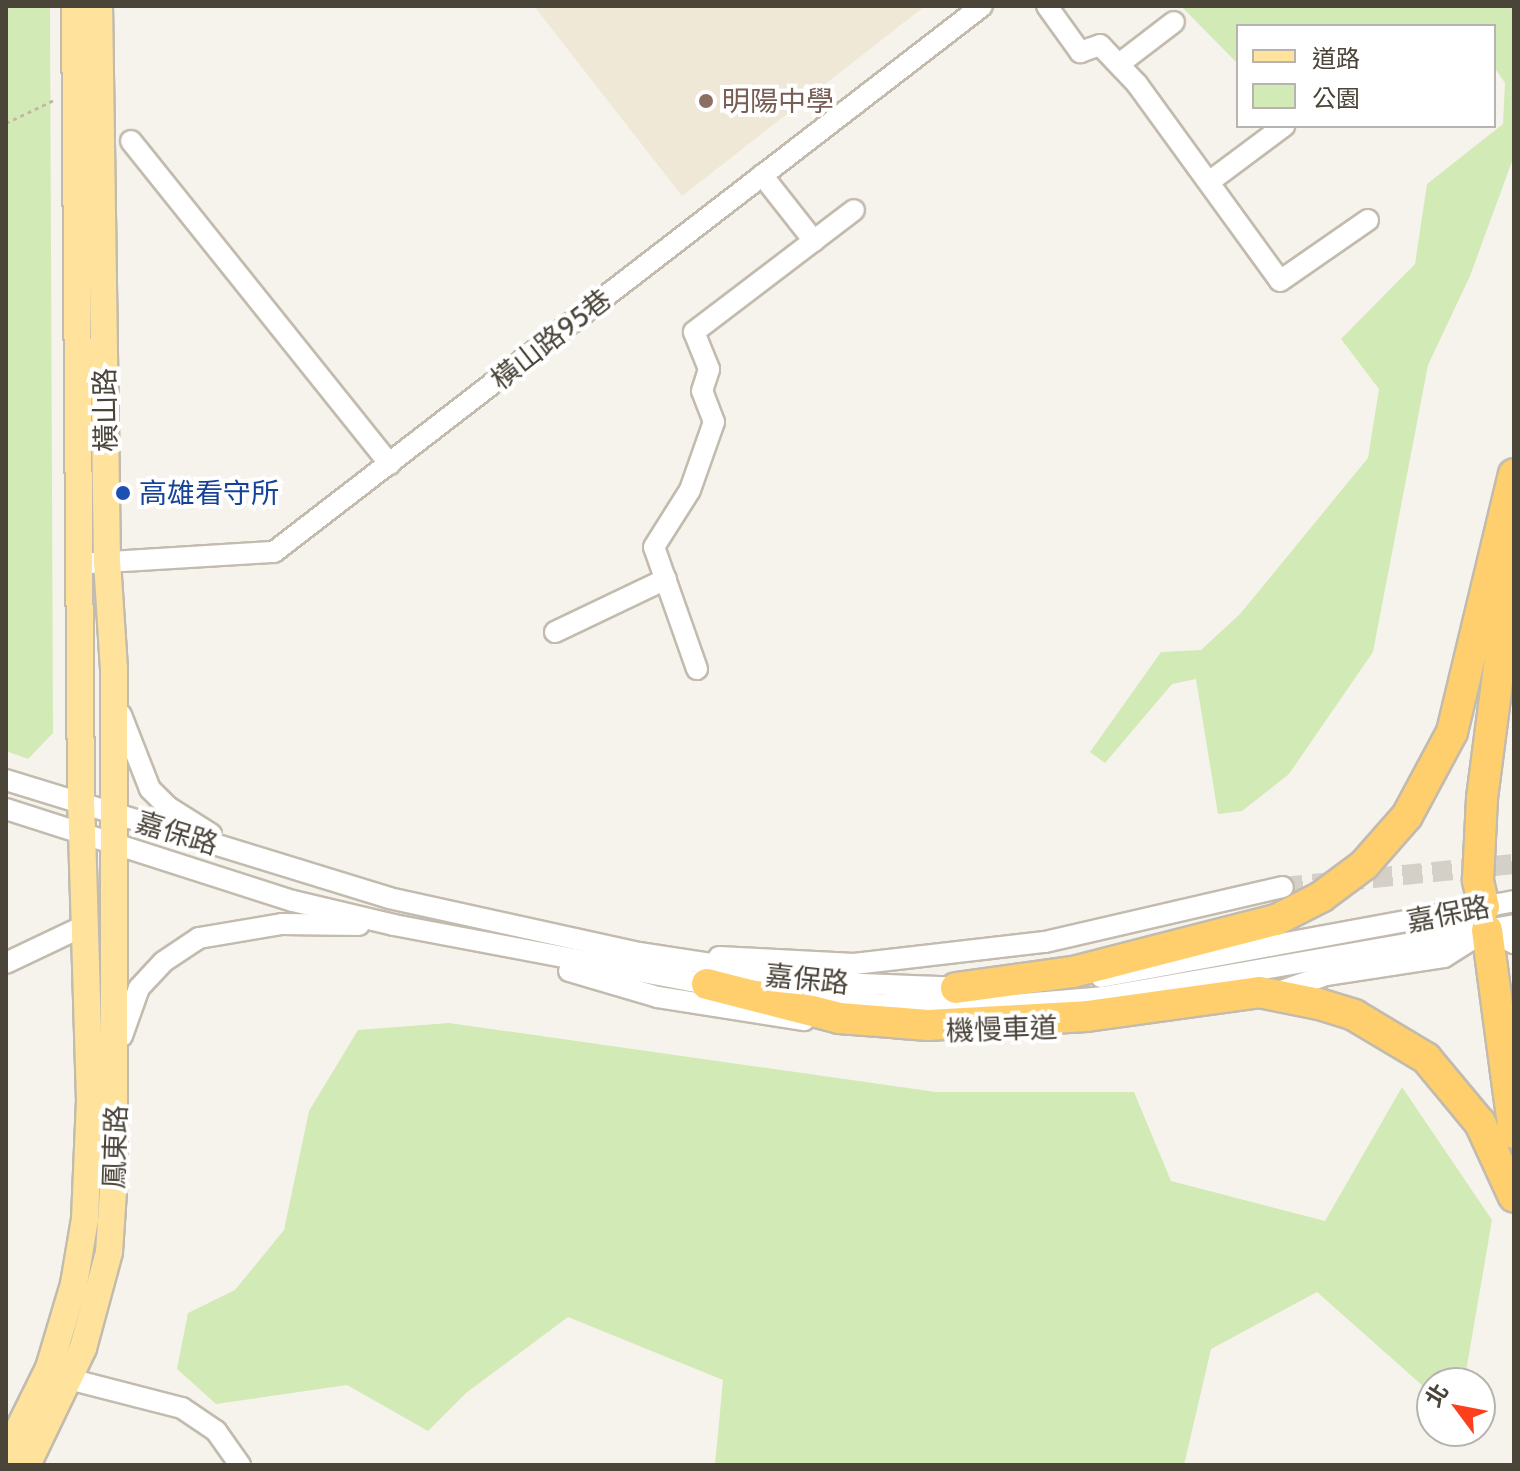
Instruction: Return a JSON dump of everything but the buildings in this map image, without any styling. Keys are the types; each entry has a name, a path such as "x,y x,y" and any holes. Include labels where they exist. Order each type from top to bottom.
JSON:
{"highway":[{"path":"956,988 1073,972 1261,925 1321,897 1364,865 1407,816 1452,732 1514,474"},
{"path":"1514,553 1482,798 1478,880 1500,926 1514,1133"},
{"path":"707,984 839,1018 928,1025 1087,1016 1215,995 1274,994 1354,1015 1426,1058 1480,1123 1514,1197"}],"main road":[{"name":"橫山路","path":"75,6 81,803"},
{"name":"橫山路","path":"99,6 107,562 114,669 113,813"},
{"name":"鳳東路","path":"6,1455 49,1368 74,1284 85,1219 90,1101 81,803"},
{"name":"鳳東路","path":"27,1465 69,1379 109,1252 117,1092 113,813"}],"street":[{"name":"橫山路95巷","path":"80,564 257,557 274,552 982,6"},
{"path":"1047,6 1080,52 1100,45 1119,64 1280,281 1368,220"},
{"path":"1119,64 1174,22"},
{"path":"1209,182 1281,128"},
{"path":"131,141 390,464"},
{"path":"762,175 814,241"},
{"path":"697,669 654,547 690,490 714,422 702,391 709,369 694,332 854,210"},
{"path":"555,632 666,579"},
{"path":"114,669 124,732 150,789 190,823 265,860"},
{"name":"嘉保路","path":"6,780 389,898 714,968 835,983 956,988 1156,971 1500,926"},
{"name":"嘉保路","path":"6,809 293,901 394,925 707,984 883,1005 999,1006 1209,981 1500,926"},
{"path":"639,953 854,964 1045,942 1283,887"},
{"name":"嘉保路","path":"1500,926 1514,901"},
{"path":"6,963 86,925"},
{"path":"117,1092 123,1021 130,1004 150,975 181,948 239,927 394,925"},
{"name":"機慢車道","path":"482,941 658,997 771,1017 912,1031 1112,1024 1212,1009 1274,994 1326,975 1444,957 1500,926"},
{"path":"69,1379 182,1408 216,1431 240,1465"}],"path":[{"path":"6,123 46,101 76,94"}],"shaded area":[{"name":"明陽中學","path":"534,6 925,6 682,196"}],"green space":[{"path":"6,6 50,6 53,733 28,759 6,751"},
{"path":"1181,6 1514,6 1514,156 1470,276 1428,365 1373,652 1289,774 1242,811 1218,814 1196,679 1172,684 1105,763 1090,752 1161,652 1201,650 1240,614 1368,458 1379,389 1341,339 1415,264 1427,184 1503,124 1505,83 1496,70 1496,24 1236,24 1236,62"},
{"path":"449,1023 936,1092 1134,1092 1171,1181 1325,1221 1402,1087 1492,1220 1467,1367 1416,1367 1416,1380 1317,1292 1211,1349 1184,1465 715,1465 723,1380 568,1317 466,1393 428,1431 347,1385 216,1404 177,1369 188,1313 235,1290 284,1230 309,1111 358,1030"}],"tunnel":[{"path":"1283,887 1514,864"}],"place":[{"name":"明陽中學","path":"706,101"},
{"name":"高雄看守所","path":"123,493"}]}
